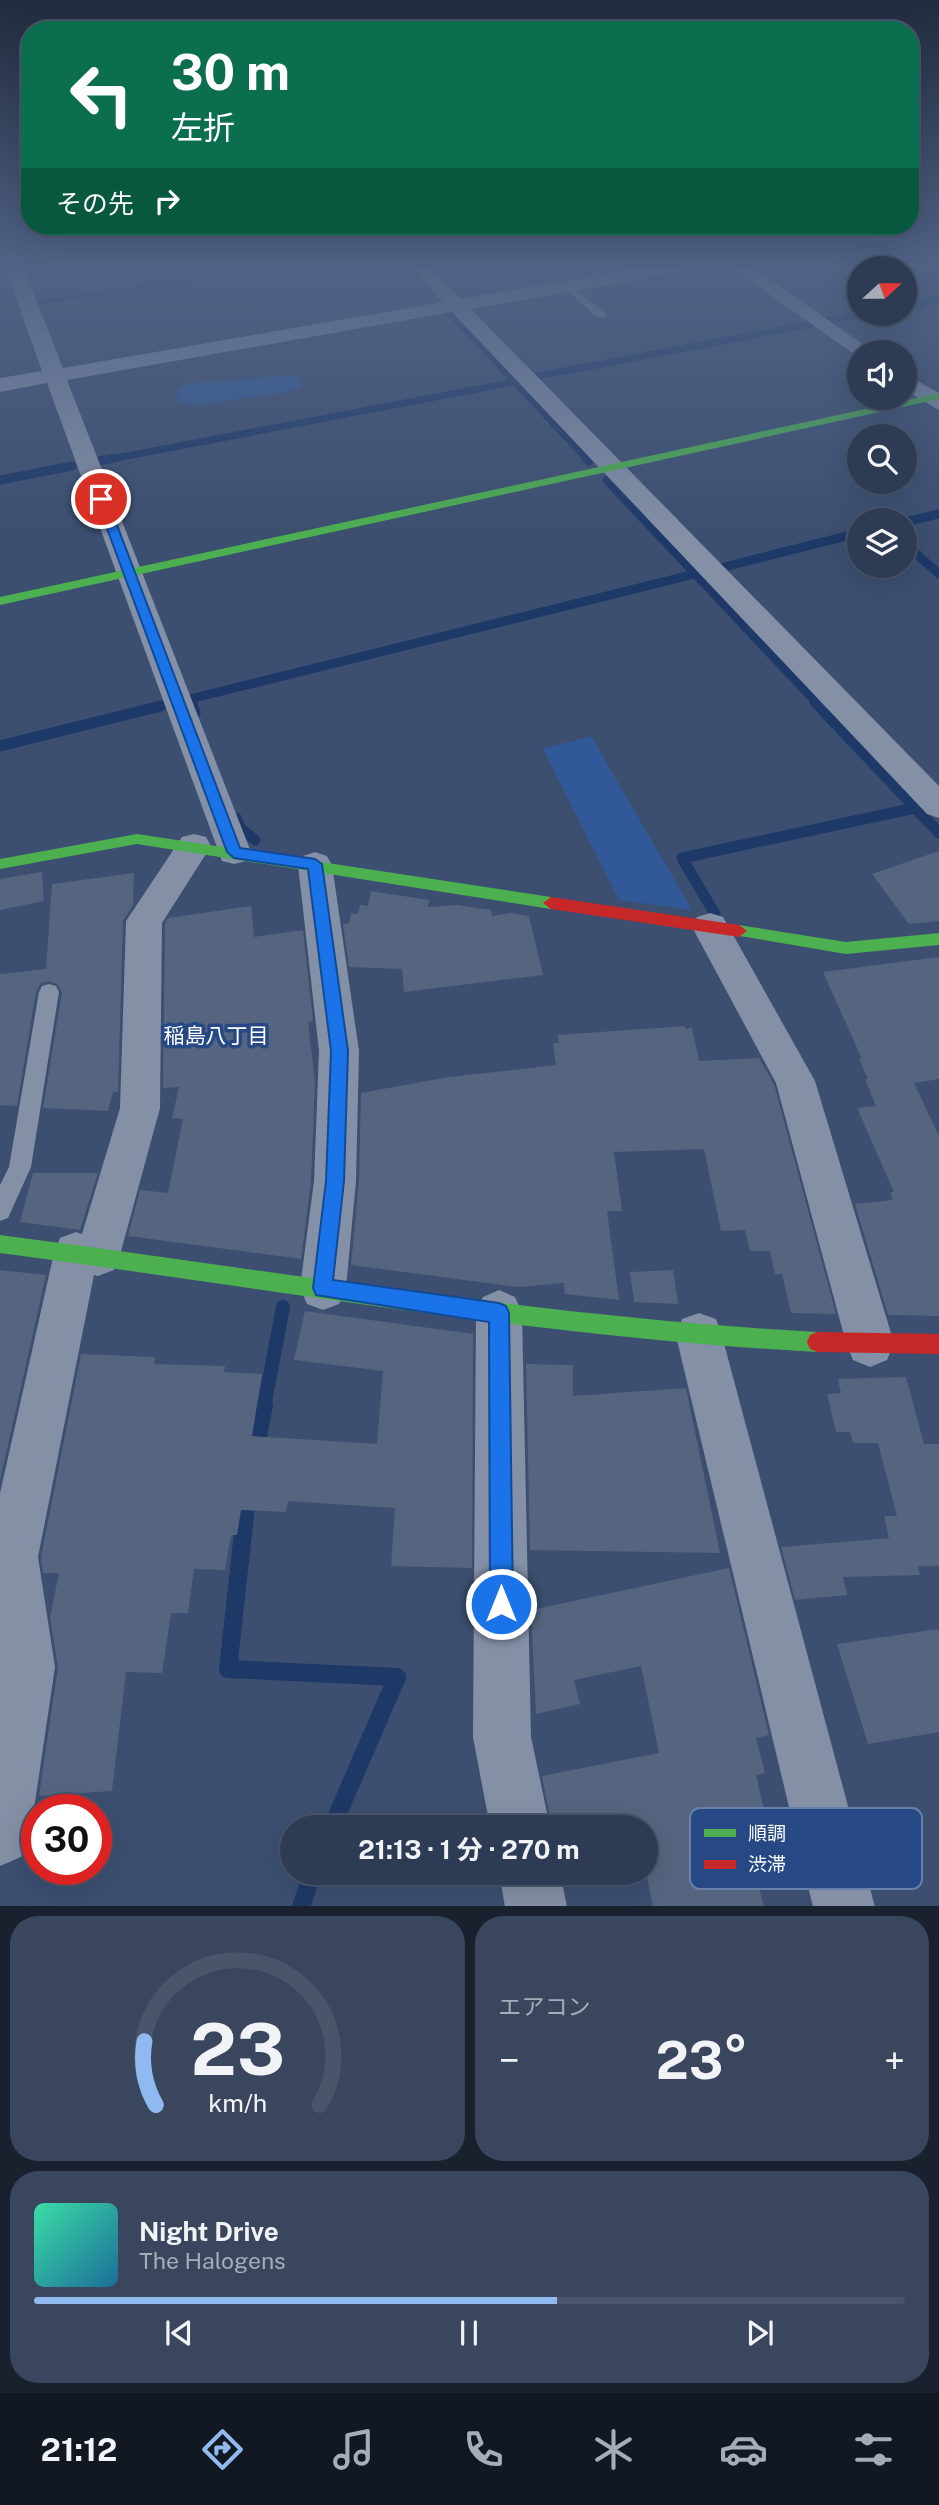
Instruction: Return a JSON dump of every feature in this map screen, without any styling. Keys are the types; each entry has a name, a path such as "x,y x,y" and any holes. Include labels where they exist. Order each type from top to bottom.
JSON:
{"street":[{"path":"48,356 234,852"},
{"path":"0,385 166,356"},
{"path":"506,356 939,806"},
{"path":"917,387 937,399"},
{"path":"0,601 937,399"},
{"path":"0,864 136,839 315,864 846,948 939,939"},
{"path":"0,1836 27,1667 12,1558 87,1254 140,1108 144,921 194,846"},
{"path":"315,864 339,1051 335,1181 323,1288"},
{"path":"710,927 795,1081 870,1343"},
{"path":"0,1244 499,1313 699,1336 939,1344"},
{"path":"499,1313 502,1737 518,1815"},
{"path":"699,1336 820,1808"},
{"path":"532,1885 536,1906"},
{"path":"841,1889 845,1906"}],"lane":[{"path":"0,1210 20,1167 49,992"}],"shaded area":[{"path":"297,376 300,388 288,392 198,405 181,403 175,392 185,384"},
{"path":"591,736 692,910 619,900 543,749"}],"building":[{"path":"939,851 939,921 909,924 872,874"},
{"path":"42,872 44,901 0,910 0,879"},
{"path":"134,873 133,905 123,921 118,1092 113,1092 108,1111 43,1108 62,992 58,985 50,981 41,983 36,992 17,1106 0,1105 0,974 46,969 52,884"},
{"path":"371,891 429,900 428,907 457,905 491,910 492,916 511,913 529,916 543,975 404,992 402,969 349,967 343,924 349,923 351,913 358,914 360,905 368,906"},
{"path":"251,906 254,937 303,930 313,1021 308,1022 315,1082 311,1181 301,1259 128,1236 140,1190 168,1193 183,1119 172,1118 179,1087 163,1088 165,924 168,918"},
{"path":"939,957 939,1079 914,1083 939,1136 939,1316 888,1315 855,1204 893,1200 890,1192 894,1192 857,1108 876,1106 859,1059 862,1059 823,972"},
{"path":"685,1026 685,1029 692,1028 699,1061 759,1058 774,1084 836,1314 791,1313 782,1274 775,1274 770,1251 750,1251 745,1230 721,1231 704,1149 614,1152 622,1211 607,1211 619,1300 565,1294 564,1283 518,1287 351,1265 359,1181 361,1093 449,1077 556,1065 553,1043 559,1043 558,1035"},
{"path":"33,1173 98,1173 80,1230 20,1222"},
{"path":"0,1270 46,1275 0,1481"},
{"path":"673,1270 678,1304 634,1302 630,1272"},
{"path":"305,1311 473,1334 472,1568 391,1566 395,1508 288,1501 286,1512 241,1510 237,1535 231,1535 225,1570 194,1569 188,1613 171,1613 162,1673 126,1672 112,1791 39,1794 58,1667 50,1617 59,1573 43,1573 41,1557 81,1354 155,1357 154,1364 225,1366 224,1372 262,1374 252,1436 377,1444 383,1371 294,1360"},
{"path":"526,1364 573,1365 573,1396 686,1388 720,1553 530,1550"},
{"path":"906,1377 924,1444 939,1444 939,1566 918,1566 920,1575 843,1577 847,1595 795,1600 781,1547 889,1538 884,1516 897,1516 878,1443 853,1443 850,1432 836,1432 827,1394 841,1393 838,1379"},
{"path":"729,1568 769,1735 756,1738 765,1773 756,1775 764,1808 690,1808 690,1889 759,1889 764,1906 653,1906 649,1885 658,1885 658,1815 550,1815 542,1776 659,1753 641,1666 574,1680 580,1704 536,1714 531,1610"},
{"path":"939,1630 939,1732 868,1744 837,1644"}],"waterway":[{"path":"490,356 588,460"},
{"path":"538,376 644,356"},
{"path":"106,460 514,382"},
{"path":"98,461 115,458"},
{"path":"0,480 72,466"},
{"path":"607,480 817,703"},
{"path":"917,519 939,514"},
{"path":"720,568 847,536"},
{"path":"917,555 939,574"},
{"path":"192,703 190,699 695,574"},
{"path":"191,702 195,713"},
{"path":"815,702 939,833"},
{"path":"0,746 161,706"},
{"path":"715,914 682,858 915,808"},
{"path":"236,818 241,829 255,840"},
{"path":"264,1407 283,1307"},
{"path":"255,1451 264,1405"},
{"path":"247,1497 228,1669 397,1677 337,1815"},
{"path":"301,1906 309,1885"}],"traffic: fast":[{"path":"0,601 939,396"},
{"path":"0,864 137,839 551,903"},
{"path":"739,931 846,948 939,939"},
{"path":"0,1244 510,1316 714,1337 817,1342"}],"traffic: jam":[{"path":"551,903 739,931"},
{"path":"817,1342 939,1344"}],"district":[{"name":"稲島八丁目","path":"216,1035"}],"route":[{"path":"101,499 234,852 315,864 339,1051 335,1181 323,1288 499,1313 501,1604"}]}
